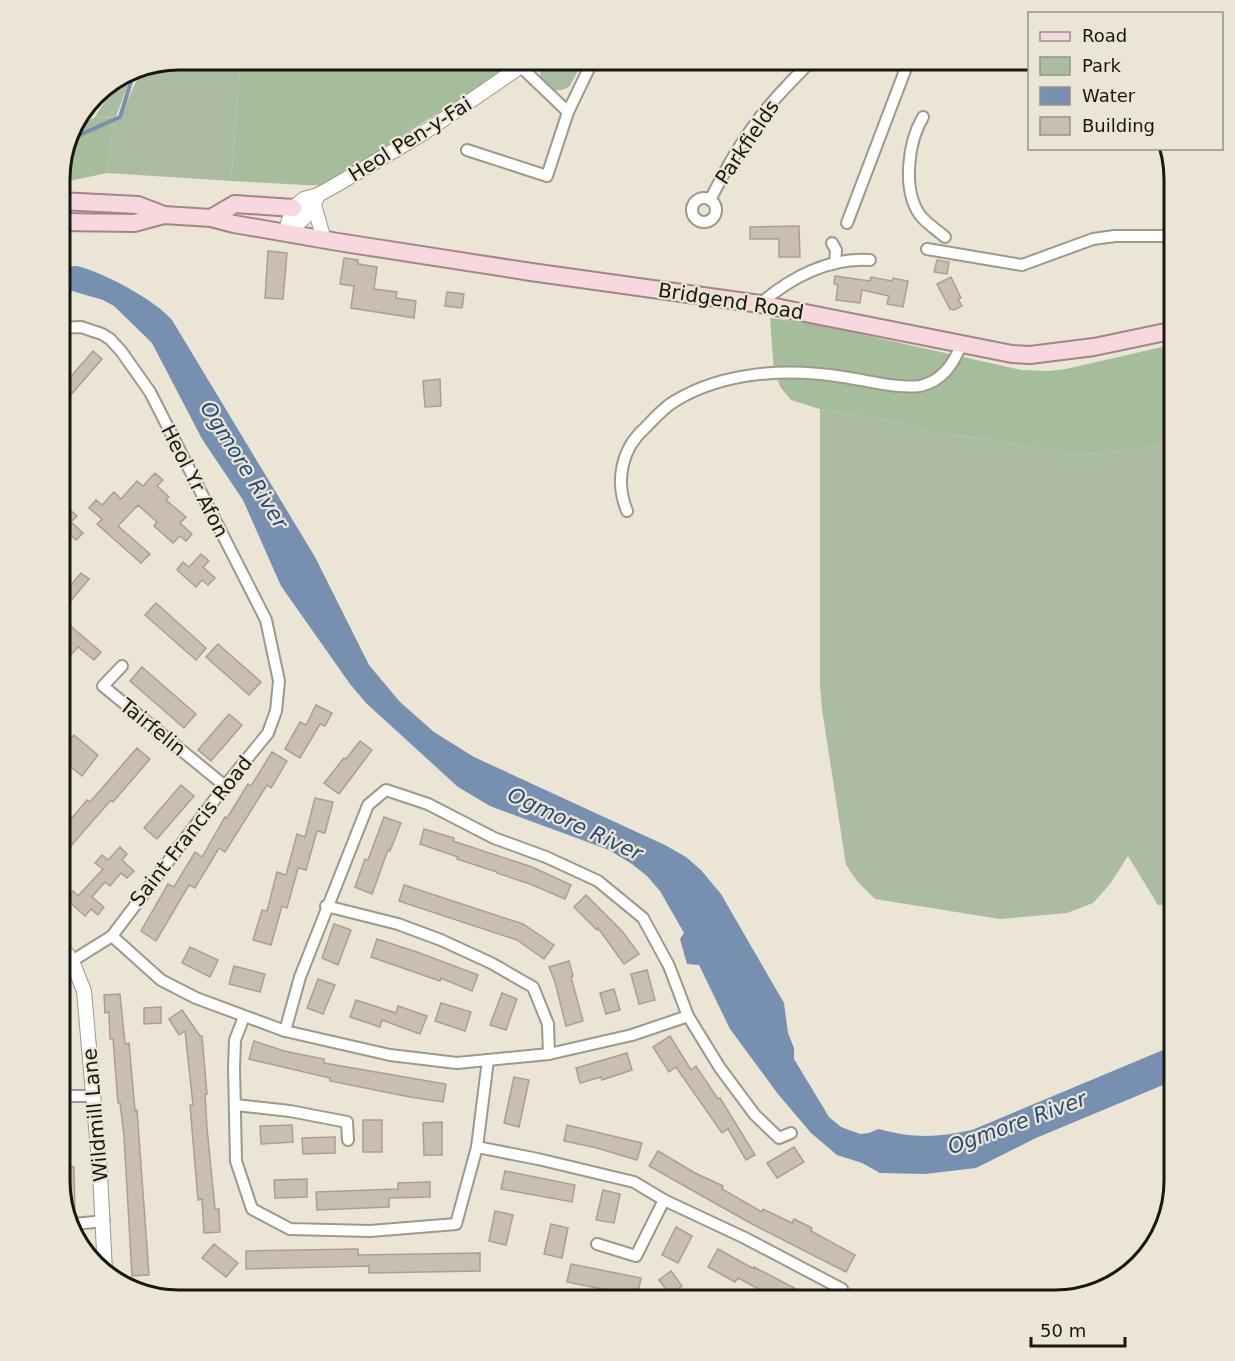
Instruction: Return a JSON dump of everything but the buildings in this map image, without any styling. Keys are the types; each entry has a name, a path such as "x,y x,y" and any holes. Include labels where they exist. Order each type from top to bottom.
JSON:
{"main road":[{"path":"71,202 138,205 164,215"},
{"path":"211,218 235,204 293,208"},
{"path":"71,222 134,223 164,215"},
{"name":"Bridgend Road","path":"164,215 211,218 324,240 760,304 1012,354 1094,347 1165,332"}],"street":[{"name":"Heol Pen-y-Fai","path":"285,233 303,222 316,200 422,134 516,70"},
{"path":"531,70 568,112"},
{"path":"467,150 547,176 568,112 588,70"},
{"name":"Parkfields","path":"710,200 734,155 754,125 775,98 802,71"},
{"path":"847,223 905,71"},
{"path":"923,117 915,130 909,161 912,198 921,215 945,233 942,251"},
{"name":"Heol Pen-y-Fai","path":"293,208 304,199 316,200"},
{"path":"316,200 324,240"},
{"path":"285,233 293,208"},
{"path":"927,249 1022,265 1093,239 1115,236 1165,237"},
{"path":"832,243 836,250 835,263"},
{"path":"760,304 795,279 835,263 870,260"},
{"name":"Heol Yr Afon","path":"71,327 81,327 102,334 121,351 150,392 266,620 279,681"},
{"path":"627,511 621,497 622,465 627,451 638,434 674,401 724,381 774,372 822,373 904,386 920,386 938,380 949,369 962,343"},
{"name":"Tairfelin","path":"122,666 103,686 225,786"},
{"name":"Saint Francis Road","path":"72,961 112,936 225,786 268,733 276,711 279,681"},
{"path":"285,1031 300,977 326,906 368,805 386,790 428,804 494,838 546,858 598,882 643,918 669,966 688,1016 720,1068 755,1115 779,1138 791,1133"},
{"path":"326,906 398,924 441,940 491,963 533,987 548,1024 549,1054"},
{"path":"112,936 161,980 196,998 285,1031 390,1055 457,1063 549,1054 632,1035 688,1016"},
{"name":"Wildmill Lane","path":"72,961 84,991 104,1221 105,1260"},
{"path":"244,1017 235,1040 236,1161 252,1209 290,1229 370,1231 456,1224 477,1148 488,1060"},
{"path":"70,1096 94,1096"},
{"path":"236,1105 290,1111 347,1122 348,1140"},
{"path":"477,1148 538,1159 634,1182 664,1200 745,1238 842,1289 841,1291"},
{"path":"597,1244 636,1256 664,1200"},
{"path":"79,1223 104,1221"}],"green space":[{"path":"180,70 240,70 231,181 107,173 114,124 120,117 137,80 145,76"},
{"path":"240,70 500,70 324,186 231,181"},
{"path":"540,70 578,70 569,87 562,90 549,89"},
{"path":"128,84 116,117 94,118 106,100"},
{"path":"120,117 114,124 107,173 71,181 71,166 79,138 88,120"},
{"path":"770,318 811,323 1021,370 1066,369 1165,346 1165,443 1134,450 1074,455 990,439 938,434 895,422 820,409 791,400 781,388 774,372"},
{"path":"820,409 895,422 938,434 990,439 1074,455 1134,450 1165,443 1165,905 1158,905 1128,856 1110,884 1093,903 1067,913 1000,919 875,899 857,881 846,865 820,686"}],"water":[{"name":"Ogmore River","path":"71,266 88,269 128,288 154,304 172,320 315,557 369,665 400,702 434,732 474,757 665,845 686,857 701,870 721,894 784,1003 788,1033 794,1048 794,1059 829,1117 841,1127 860,1134 878,1129 924,1136 972,1130 1165,1049 1165,1084 1036,1138 976,1168 925,1174 880,1173 862,1163 837,1155 811,1133 778,1094 730,1029 699,965 687,964 680,939 684,933 660,891 647,876 609,850 490,806 458,787 366,703 281,586 243,500 202,439 152,343 114,306 103,300 71,291"}],"waterway":[{"path":"81,134 120,117 131,82"}]}
